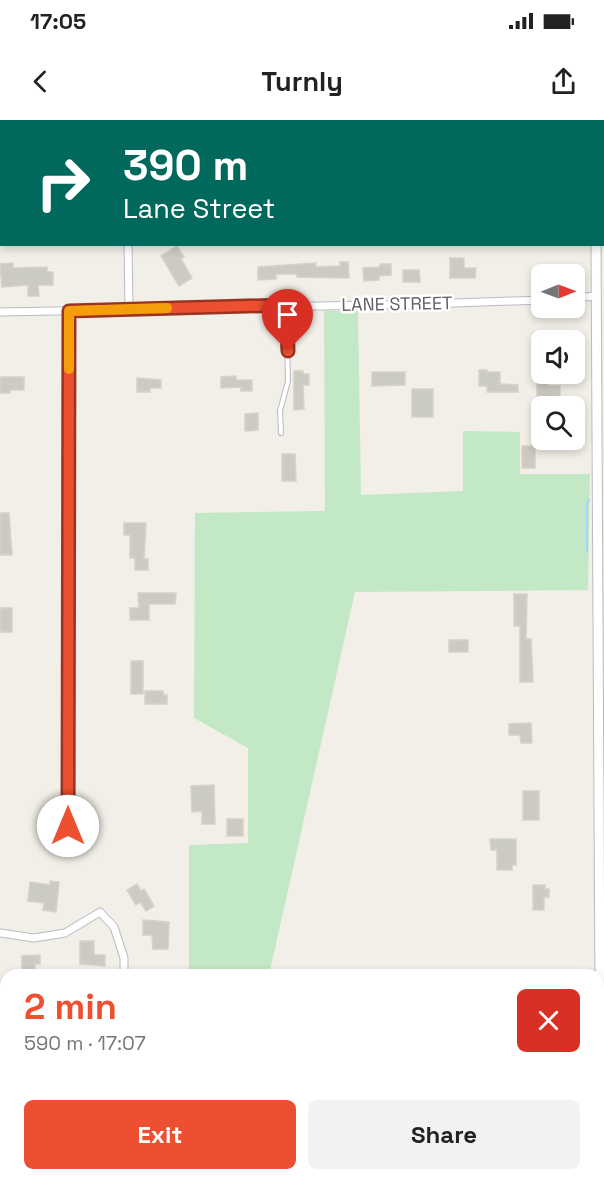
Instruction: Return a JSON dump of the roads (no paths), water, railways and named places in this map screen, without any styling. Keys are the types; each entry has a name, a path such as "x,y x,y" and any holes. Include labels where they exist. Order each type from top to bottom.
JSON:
{"street":[{"path":"129,246 129,309"},
{"path":"596,246 602,969"},
{"path":"585,297 596,296"},
{"name":"LANE STREET","path":"0,312 531,300"},
{"path":"68,839 69,311"},
{"path":"0,933 34,938 65,933 100,912 114,927 124,958 124,969"}],"lane":[{"path":"281,433 280,411 288,381 286,305"}],"waterway":[{"path":"587,552 587,503 589,500"}]}
